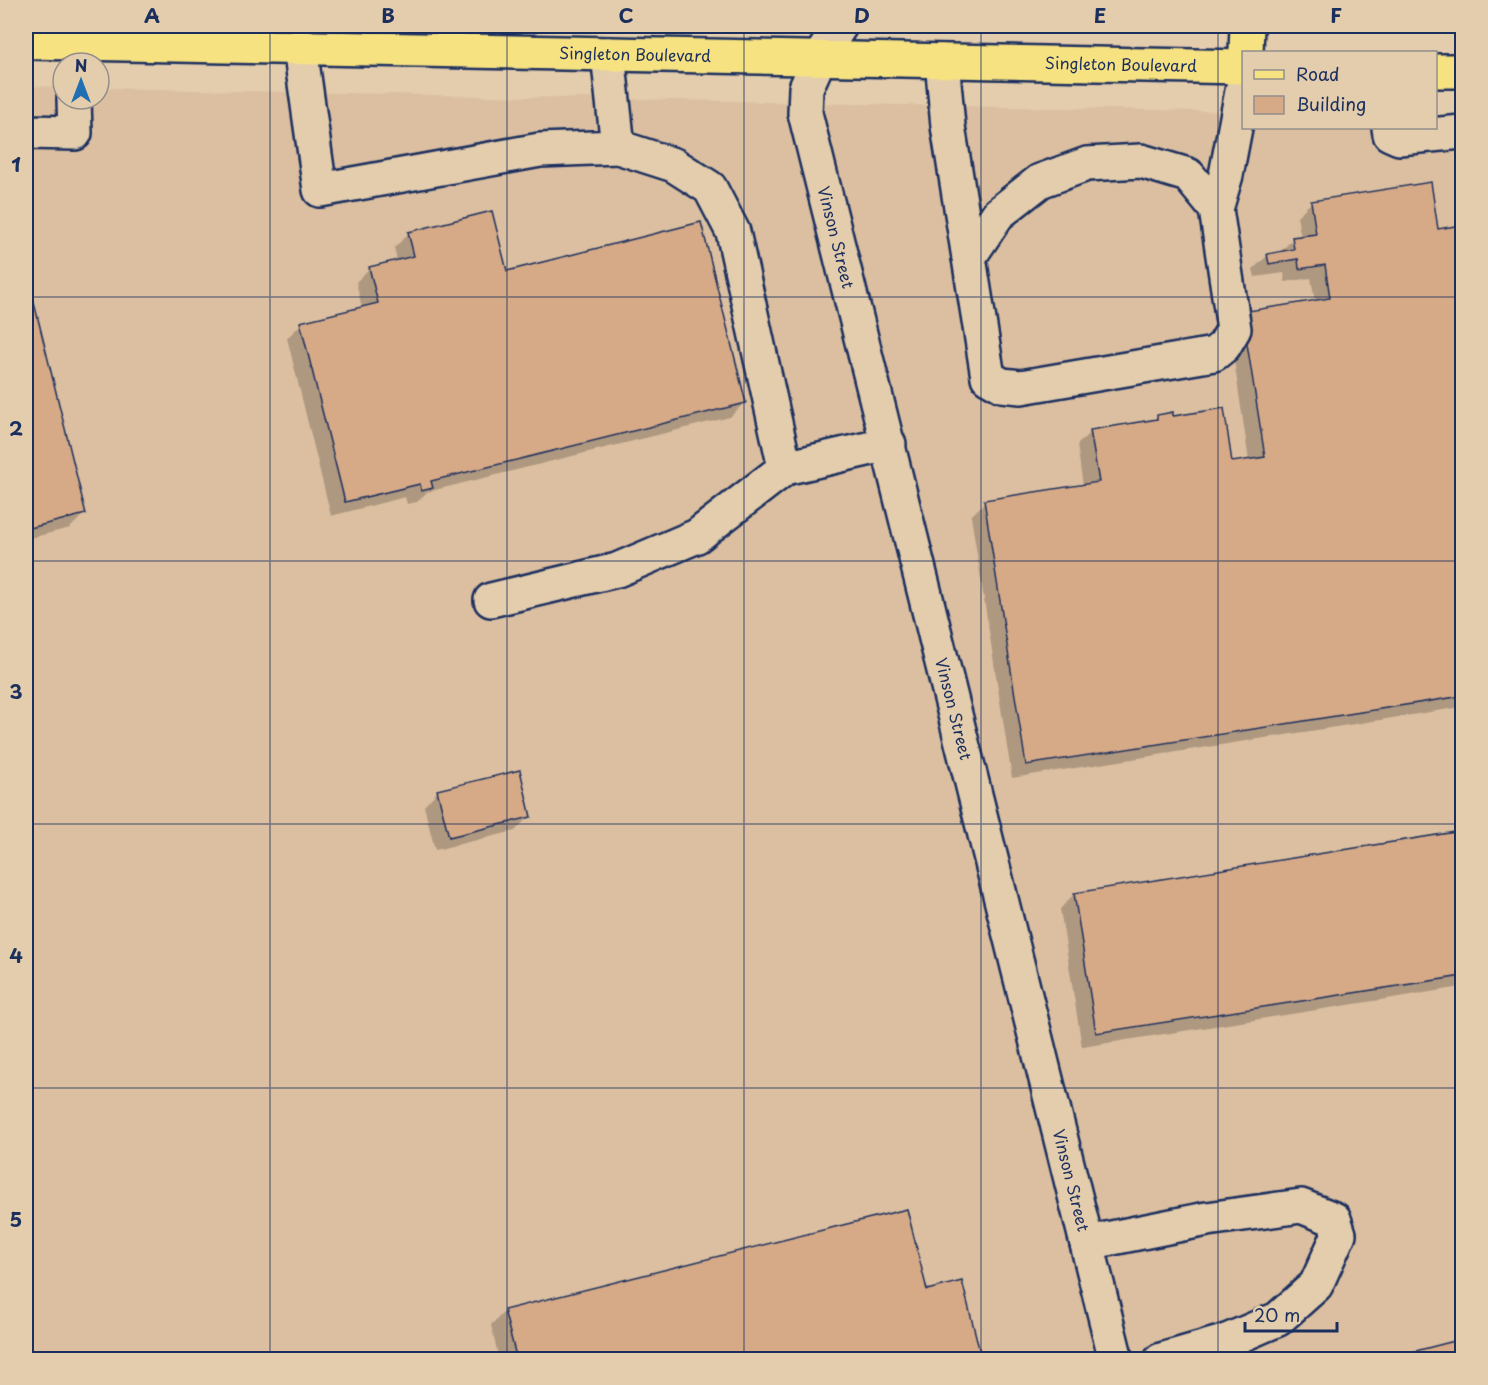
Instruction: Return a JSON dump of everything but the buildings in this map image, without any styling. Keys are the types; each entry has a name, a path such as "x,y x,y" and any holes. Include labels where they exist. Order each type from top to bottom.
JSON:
{"main road":[{"path":"1246,51 1247,26"},
{"name":"Singleton Boulevard","path":"26,42 1242,67"},
{"path":"1437,71 1462,71"}],"street":[{"name":"Vinson Street","path":"840,26 819,59 806,88 805,113 1116,1359"},
{"path":"300,48 320,190 540,150 618,147 674,165 710,188 733,232 785,468"},
{"path":"608,54 618,147"},
{"path":"942,61 948,126 988,377 1002,385 1021,387 1214,354 1224,346 1234,329 1216,209 1226,175 1242,91"},
{"path":"26,132 75,134 74,111"},
{"path":"1390,129 1393,136 1399,138 1462,132"},
{"path":"969,257 998,214 1006,207 1040,181 1087,164 1141,161 1188,175 1216,209"},
{"path":"491,600 617,570 697,536 785,468 889,444"},
{"path":"1087,1244 1207,1219 1301,1206 1334,1219 1339,1234 1316,1285 1278,1319 1227,1341 1161,1359"}],"shaded area":[{"path":"26,86 51,87 51,111 111,111 111,88 1242,112 1242,129 1437,129 1437,116 1462,116 1462,1359 26,1360"}]}
